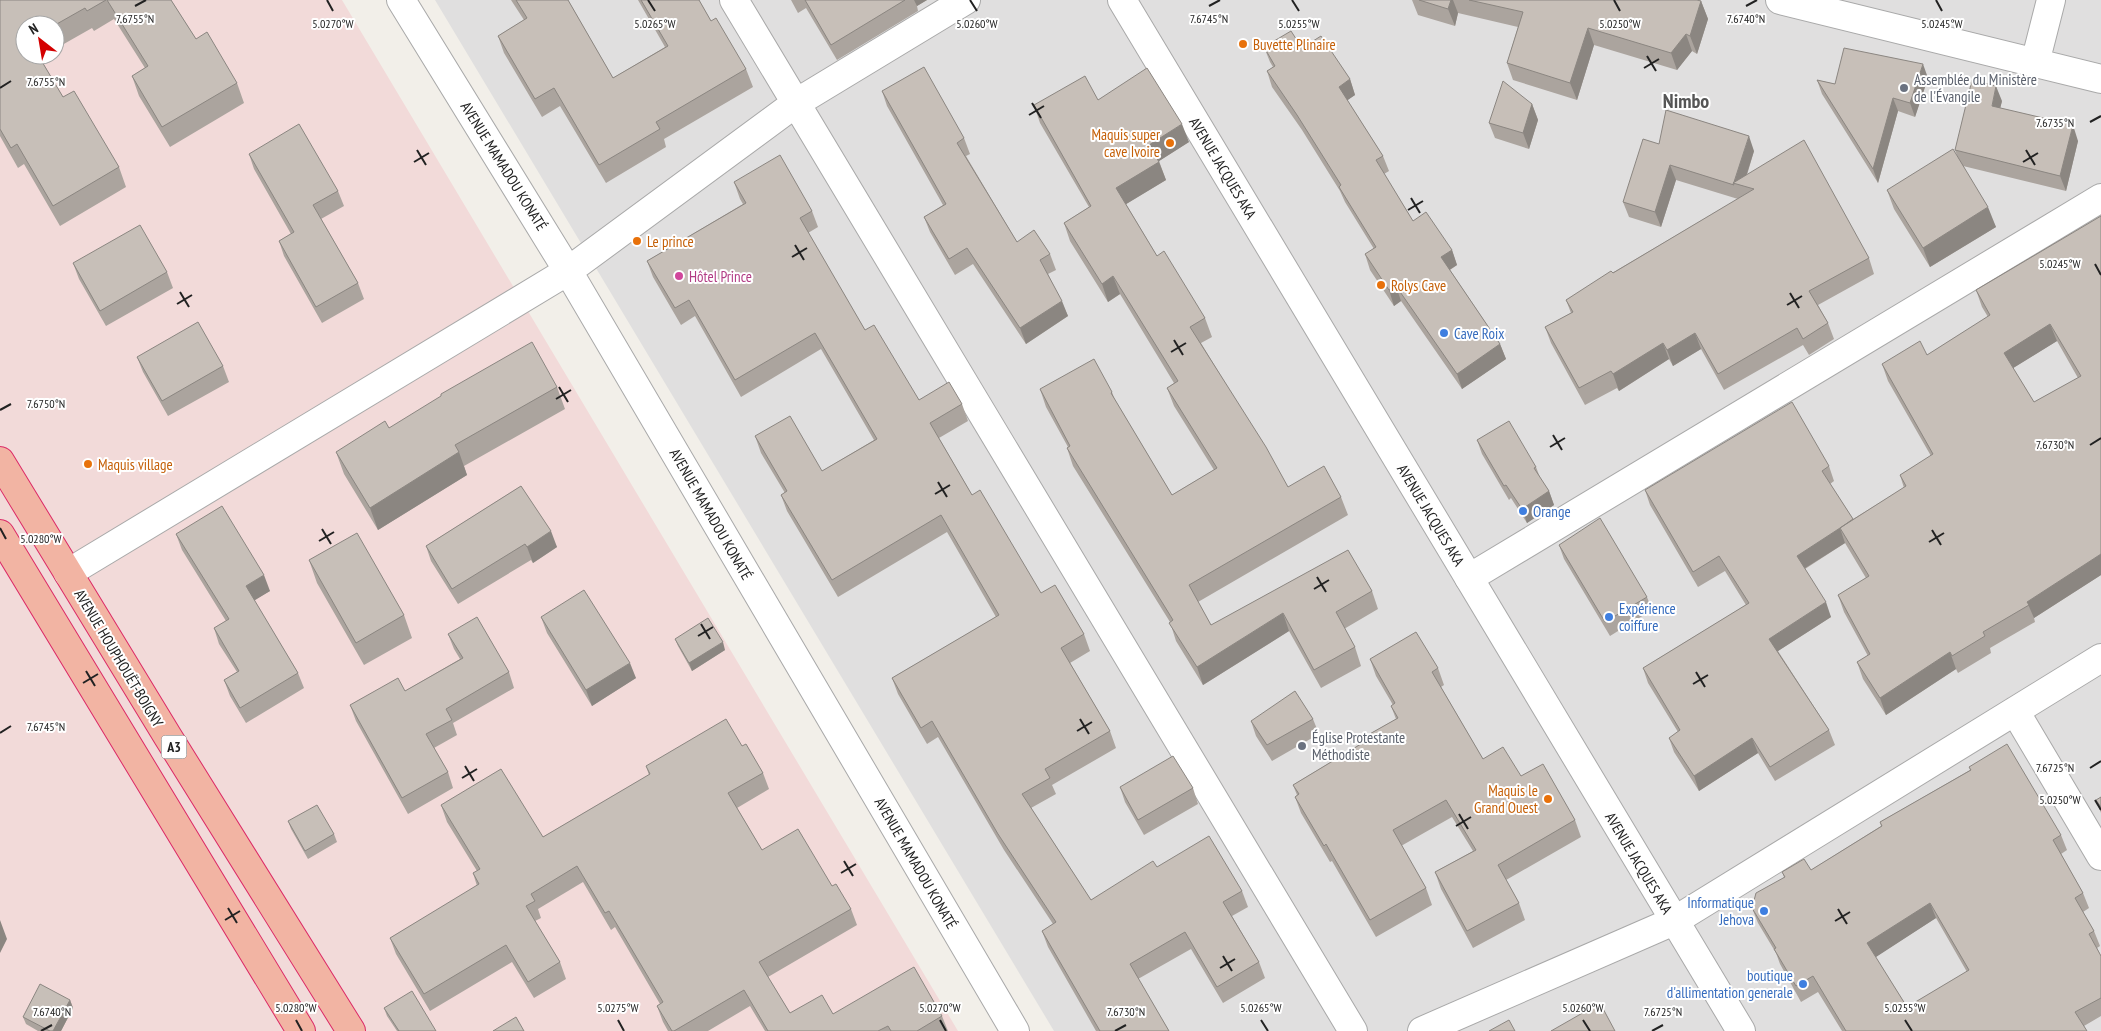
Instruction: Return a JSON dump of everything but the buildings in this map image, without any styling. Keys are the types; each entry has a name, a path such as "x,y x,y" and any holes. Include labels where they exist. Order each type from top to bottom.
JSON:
{"highway":[{"name":"AVENUE HOUPHOUËT-BOIGNY","path":"0,461 351,1031"},
{"name":"A3","path":"0,534 301,1031"}],"street":[{"name":"AVENUE MAMADOU KONATÉ","path":"401,0 568,271 1015,1031"},
{"path":"734,0 1354,1031"},
{"path":"68,573 568,271 796,103 966,0"},
{"name":"AVENUE JACQUES AKA","path":"1122,0 1741,1031"},
{"path":"1780,0 2101,79"},
{"path":"2036,63 2051,0"},
{"path":"1469,578 2101,198"},
{"path":"1422,1031 1674,921 2101,658"},
{"path":"2015,711 2101,856"}],"shaded area":[{"path":"0,0 342,0 958,1031 0,1031"},
{"name":"Nimbo","path":"435,0 2101,0 2101,1031 1054,1031"}],"place":[{"name":"Buvette Plinaire","path":"1243,44"},
{"name":"Assemblée du Ministère de l'Évangile","path":"1904,88"},
{"name":"Maquis super cave Ivoire","path":"1170,143"},
{"name":"Le prince","path":"637,241"},
{"name":"Hôtel Prince","path":"679,276"},
{"name":"Rolys Cave","path":"1381,285"},
{"name":"Cave Roix","path":"1444,333"},
{"name":"Maquis village","path":"88,464"},
{"name":"Orange","path":"1523,511"},
{"name":"Expérience coiffure","path":"1609,617"},
{"name":"Église Protestante Méthodiste","path":"1302,746"},
{"name":"Maquis le Grand Ouest","path":"1548,799"},
{"name":"Informatique Jehova","path":"1764,911"},
{"name":"boutique d'allimentation generale","path":"1803,984"}],"district":[{"name":"Nimbo","path":"1686,101"}]}
